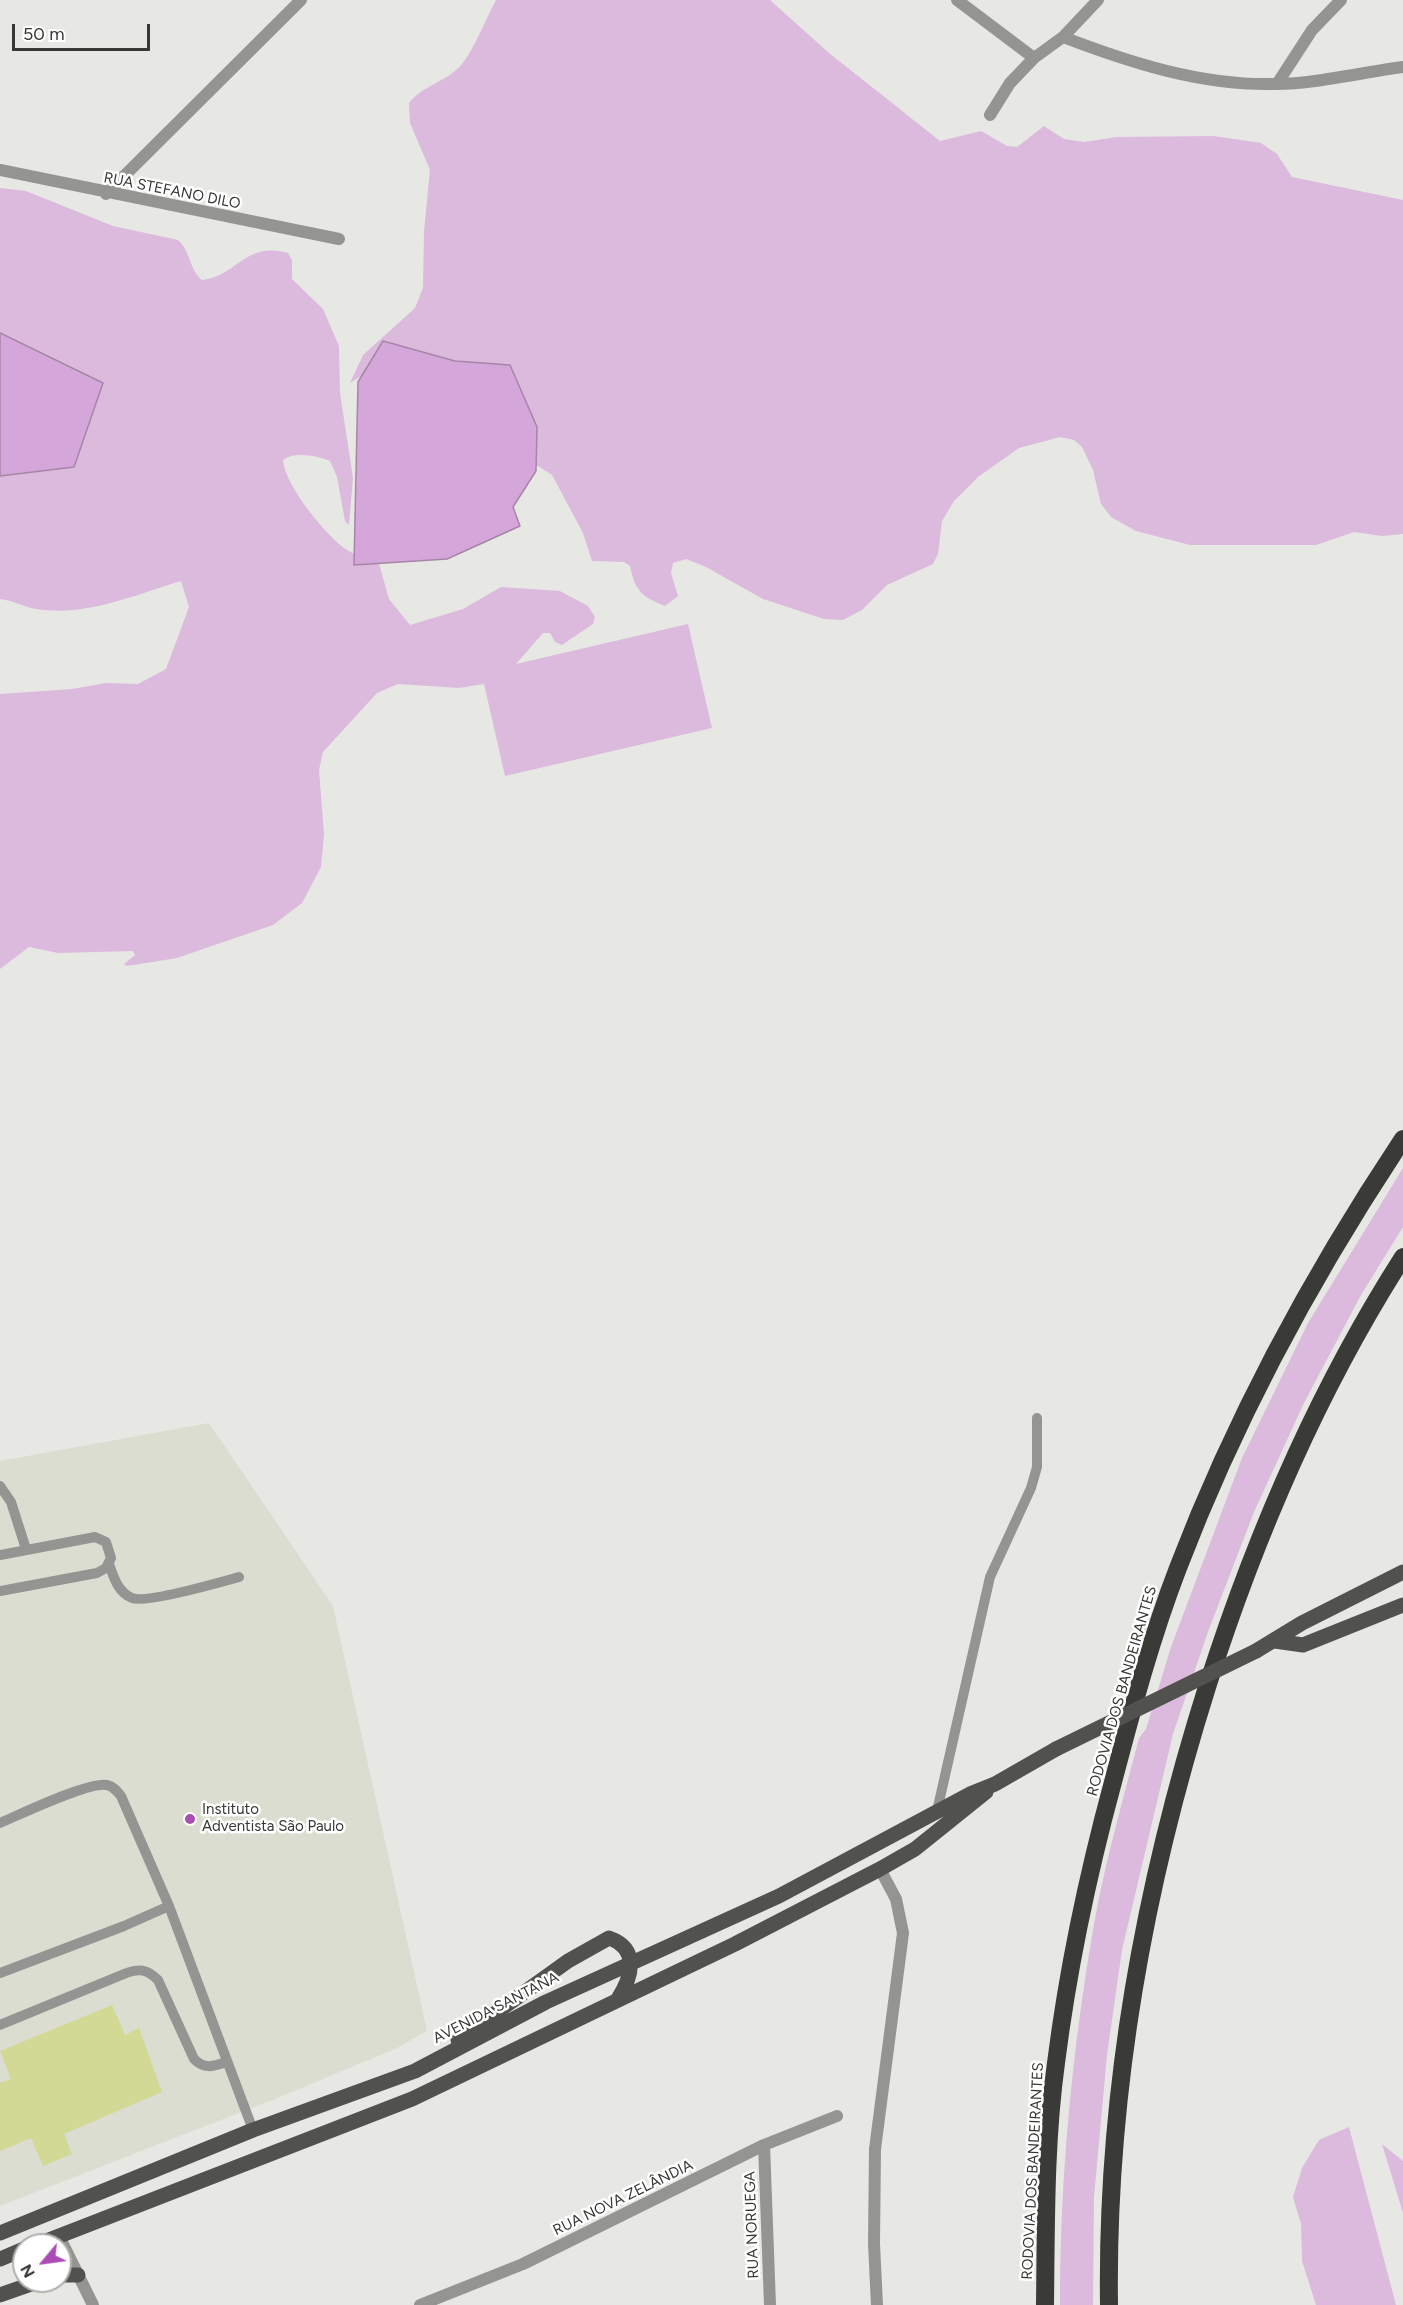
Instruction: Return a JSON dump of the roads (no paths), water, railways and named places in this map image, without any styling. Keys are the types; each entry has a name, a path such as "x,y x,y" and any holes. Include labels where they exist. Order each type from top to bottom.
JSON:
{"highway":[{"name":"RODOVIA DOS BANDEIRANTES","path":"1045,2305 1047,2201 1055,2065 1072,1954 1097,1844 1150,1648 1178,1569 1221,1463 1264,1372 1354,1212 1403,1139"},
{"path":"1109,2305 1108,2262 1120,2069 1133,1981 1154,1874 1180,1771 1226,1628 1283,1481 1315,1411 1403,1257"}],"main road":[{"name":"AVENIDA SANTANA","path":"0,2233 253,2130 352,2096 432,2061 546,2002 779,1896 937,1812 995,1784 1056,1749 1256,1651 1302,1623 1403,1572"},
{"path":"1275,1641 1303,1644 1403,1605"},
{"name":"AVENIDA SANTANA","path":"67,2233 412,2099 735,1944 880,1869 923,1843 995,1784"},
{"path":"432,2061 504,2005 596,1943 609,1938 621,1942 629,1953 628,1978 618,1999"},
{"path":"72,2278 81,2281"}],"street":[{"path":"106,194 301,0"},
{"path":"957,0 1034,58"},
{"path":"990,115 1010,83 1034,58 1063,37 1098,0"},
{"path":"1277,84 1312,30 1341,0"},
{"path":"1063,37 1128,62 1219,81 1277,84 1403,67"},
{"name":"RUA STEFANO DILO","path":"0,170 106,194 339,239"},
{"path":"877,2305 874,2244 875,2149 903,1933 896,1899 880,1869"},
{"name":"RUA NOVA ZELÂNDIA","path":"420,2305 523,2264 764,2145 837,2116"},
{"name":"RUA NORUEGA","path":"764,2145 770,2305"},
{"path":"72,2263 93,2305"}],"lane":[{"path":"937,1812 990,1577 1031,1488 1037,1467 1037,1418"},
{"path":"0,1486 11,1502 26,1550"},
{"path":"0,1555 95,1537 109,1547 109,1564 116,1583 123,1592 139,1600 239,1577"},
{"path":"0,1591 87,1576 97,1573 109,1564"},
{"path":"0,1823 70,1794 108,1785 121,1796 169,1906 253,2130"},
{"path":"0,1973 124,1926 169,1906"},
{"path":"0,2025 124,1974 142,1970 148,1971 158,1980 194,2059 201,2065 211,2067 226,2062"}],"place":[{"name":"Instituto Adventista São Paulo","path":"190,1819"}]}
